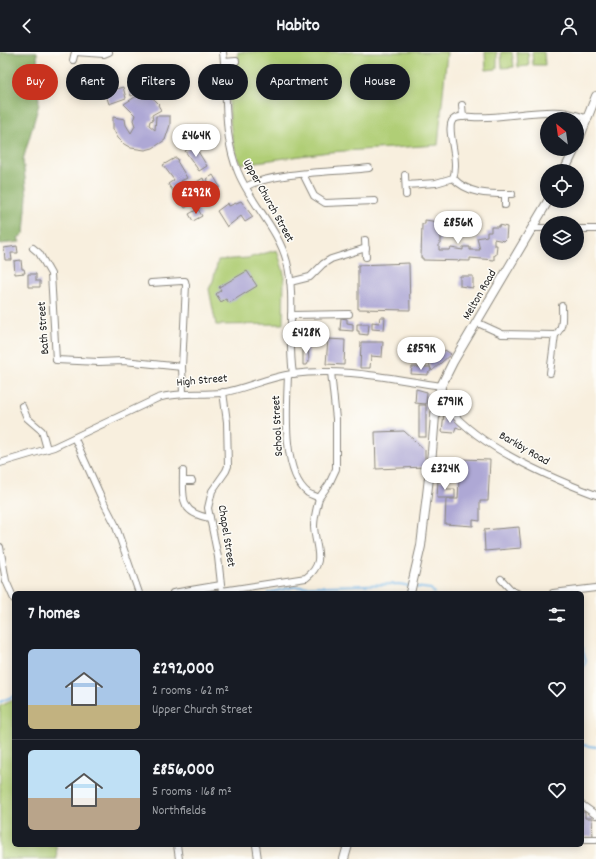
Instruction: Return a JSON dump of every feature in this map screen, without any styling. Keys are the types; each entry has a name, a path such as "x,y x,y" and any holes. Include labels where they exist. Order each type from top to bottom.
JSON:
{"street":[{"path":"73,60 75,52 104,54 109,52"},
{"name":"Upper Church Street","path":"223,52 232,154 238,172 246,187 283,248 290,282 290,374"},
{"path":"224,62 236,61"},
{"path":"584,128 596,96"},
{"path":"462,105 464,117"},
{"path":"453,178 455,172 455,156 451,127 453,120 464,117 480,118 548,112 573,114 588,119"},
{"path":"246,187 253,182 303,174 370,168"},
{"path":"303,174 314,196 325,203 375,201"},
{"path":"405,175 406,195"},
{"path":"406,185 436,182 453,178"},
{"path":"453,178 467,189 489,194 512,194"},
{"path":"505,194 505,205"},
{"name":"Melton Road","path":"410,591 422,546 436,404 441,386 453,362 478,323 544,208"},
{"path":"533,228 540,228"},
{"path":"584,228 596,229"},
{"path":"366,240 366,257"},
{"name":"Bath Street","path":"33,248 39,253 51,274 56,360 99,362 124,361 182,367"},
{"path":"290,282 310,276 331,259 366,248"},
{"path":"151,283 185,281 182,367 183,393"},
{"path":"478,323 502,334 555,335 560,331 562,306"},
{"path":"291,315 349,314"},
{"path":"550,373 555,335"},
{"path":"206,591 306,578 313,573 319,560 314,524 319,498 329,484 336,469 336,419 331,372"},
{"name":"High Street","path":"0,463 75,439 158,398 183,393 223,392 290,374 331,372 363,373 441,386"},
{"name":"School Street","path":"290,374 287,410 291,459 295,475 301,485 308,492 319,498"},
{"name":"Barkby Road","path":"441,386 448,408 464,424 485,439 545,474 596,495"},
{"name":"Chapel Street","path":"222,590 218,556 208,508 216,485 226,471 228,461 227,422 223,392"},
{"path":"22,406 28,418 42,432 47,449"},
{"path":"75,439 115,524 138,591"},
{"path":"183,472 184,497 189,511 197,516 210,518"},
{"path":"183,481 192,481"},
{"path":"177,498 184,497"},
{"path":"0,547 6,581 12,594"},
{"path":"501,579 512,591"},
{"path":"570,591 596,588"},
{"path":"584,806 596,815"},
{"path":"584,839 596,839"},
{"path":"177,847 179,859"},
{"path":"256,847 258,859"},
{"path":"344,859 347,847"}],"green space":[{"path":"0,52 37,52 37,64 12,64 12,100 39,100 39,104 23,160 27,196 24,234 18,238 20,242 0,244"},
{"path":"238,52 447,52 438,145 329,152 242,164 237,156 231,131 229,100 248,100 248,64 237,64"},
{"path":"485,52 497,52 497,69 486,70"},
{"path":"501,52 512,52 514,67 502,68"},
{"path":"517,52 528,52 529,66 518,67"},
{"path":"532,52 544,52 545,65 533,65"},
{"path":"277,250 284,273 283,324 216,325 209,289 213,281 218,260 248,258"},
{"path":"12,701 12,847 56,847 57,859 0,859 0,706"}],"building":[{"path":"123,87 126,98 109,104 108,100 119,100 119,88"},
{"path":"130,100 155,100 159,104 158,105 161,110 152,115 153,120 150,121 149,125 155,130 156,116 170,116 170,125 165,140 153,148 145,150 131,148 124,144 118,138 113,129 113,117 125,119 126,125 131,133 135,126 133,120 135,115 124,104"},
{"path":"194,145 207,166 199,171 185,151"},
{"path":"177,158 177,161 187,178 181,181 186,189 203,178 205,183 208,181 207,179 213,175 220,187 185,208 168,184 174,180 163,165"},
{"path":"241,201 253,217 245,222 241,216 227,227 217,211 228,203 229,206"},
{"path":"198,209 202,216 193,221 189,214"},
{"path":"425,220 439,222 439,225 441,225 441,243 439,243 439,250 450,250 451,248 463,250 463,247 470,247 470,250 480,250 477,238 487,236 487,232 491,232 491,227 499,227 499,225 507,227 506,239 504,241 494,239 494,245 497,245 494,260 470,258 470,261 423,260 423,258 421,258 422,224 425,224"},
{"path":"17,246 18,253 11,253 12,260 5,260 4,248"},
{"path":"21,260 22,269 24,269 25,273 15,274 14,261"},
{"path":"409,263 410,310 358,309 358,265"},
{"path":"247,271 257,286 229,303 226,299 221,302 216,294 221,290 219,287"},
{"path":"28,274 36,274 36,281 40,281 40,287 28,287"},
{"path":"460,276 473,276 473,288 460,286"},
{"path":"380,317 385,317 384,330 372,329 372,322 379,323"},
{"path":"341,318 347,319 347,323 353,324 353,331 340,330"},
{"path":"357,324 369,324 368,335 359,334 359,331 357,331"},
{"path":"328,339 345,340 344,365 326,364"},
{"path":"361,342 383,342 382,357 371,356 370,368 360,368"},
{"path":"308,345 309,361 307,365 303,365 303,346"},
{"path":"445,350 451,354 432,371 427,359 434,355 437,358"},
{"path":"412,367 430,367 431,371 428,375 411,374"},
{"path":"416,389 427,392 426,404 415,403"},
{"path":"419,405 426,405 426,437 419,437"},
{"path":"447,411 463,427 461,429 456,427 454,433 442,432 444,413"},
{"path":"404,431 425,450 425,467 376,469 375,432"},
{"path":"460,459 490,460 488,501 480,501 480,521 473,520 473,526 445,524 446,499 458,499"},
{"path":"438,480 446,481 446,489 455,489 455,498 437,498"},
{"path":"519,527 521,548 485,551 484,530"},
{"path":"584,812 585,818 592,818 593,837 584,837"}],"waterway":[{"path":"276,591 293,587 399,584 410,586"},
{"path":"415,587 431,589 432,591"},
{"path":"584,654 586,661 584,666"},
{"path":"0,702 12,697"},
{"path":"584,745 596,747"}]}
